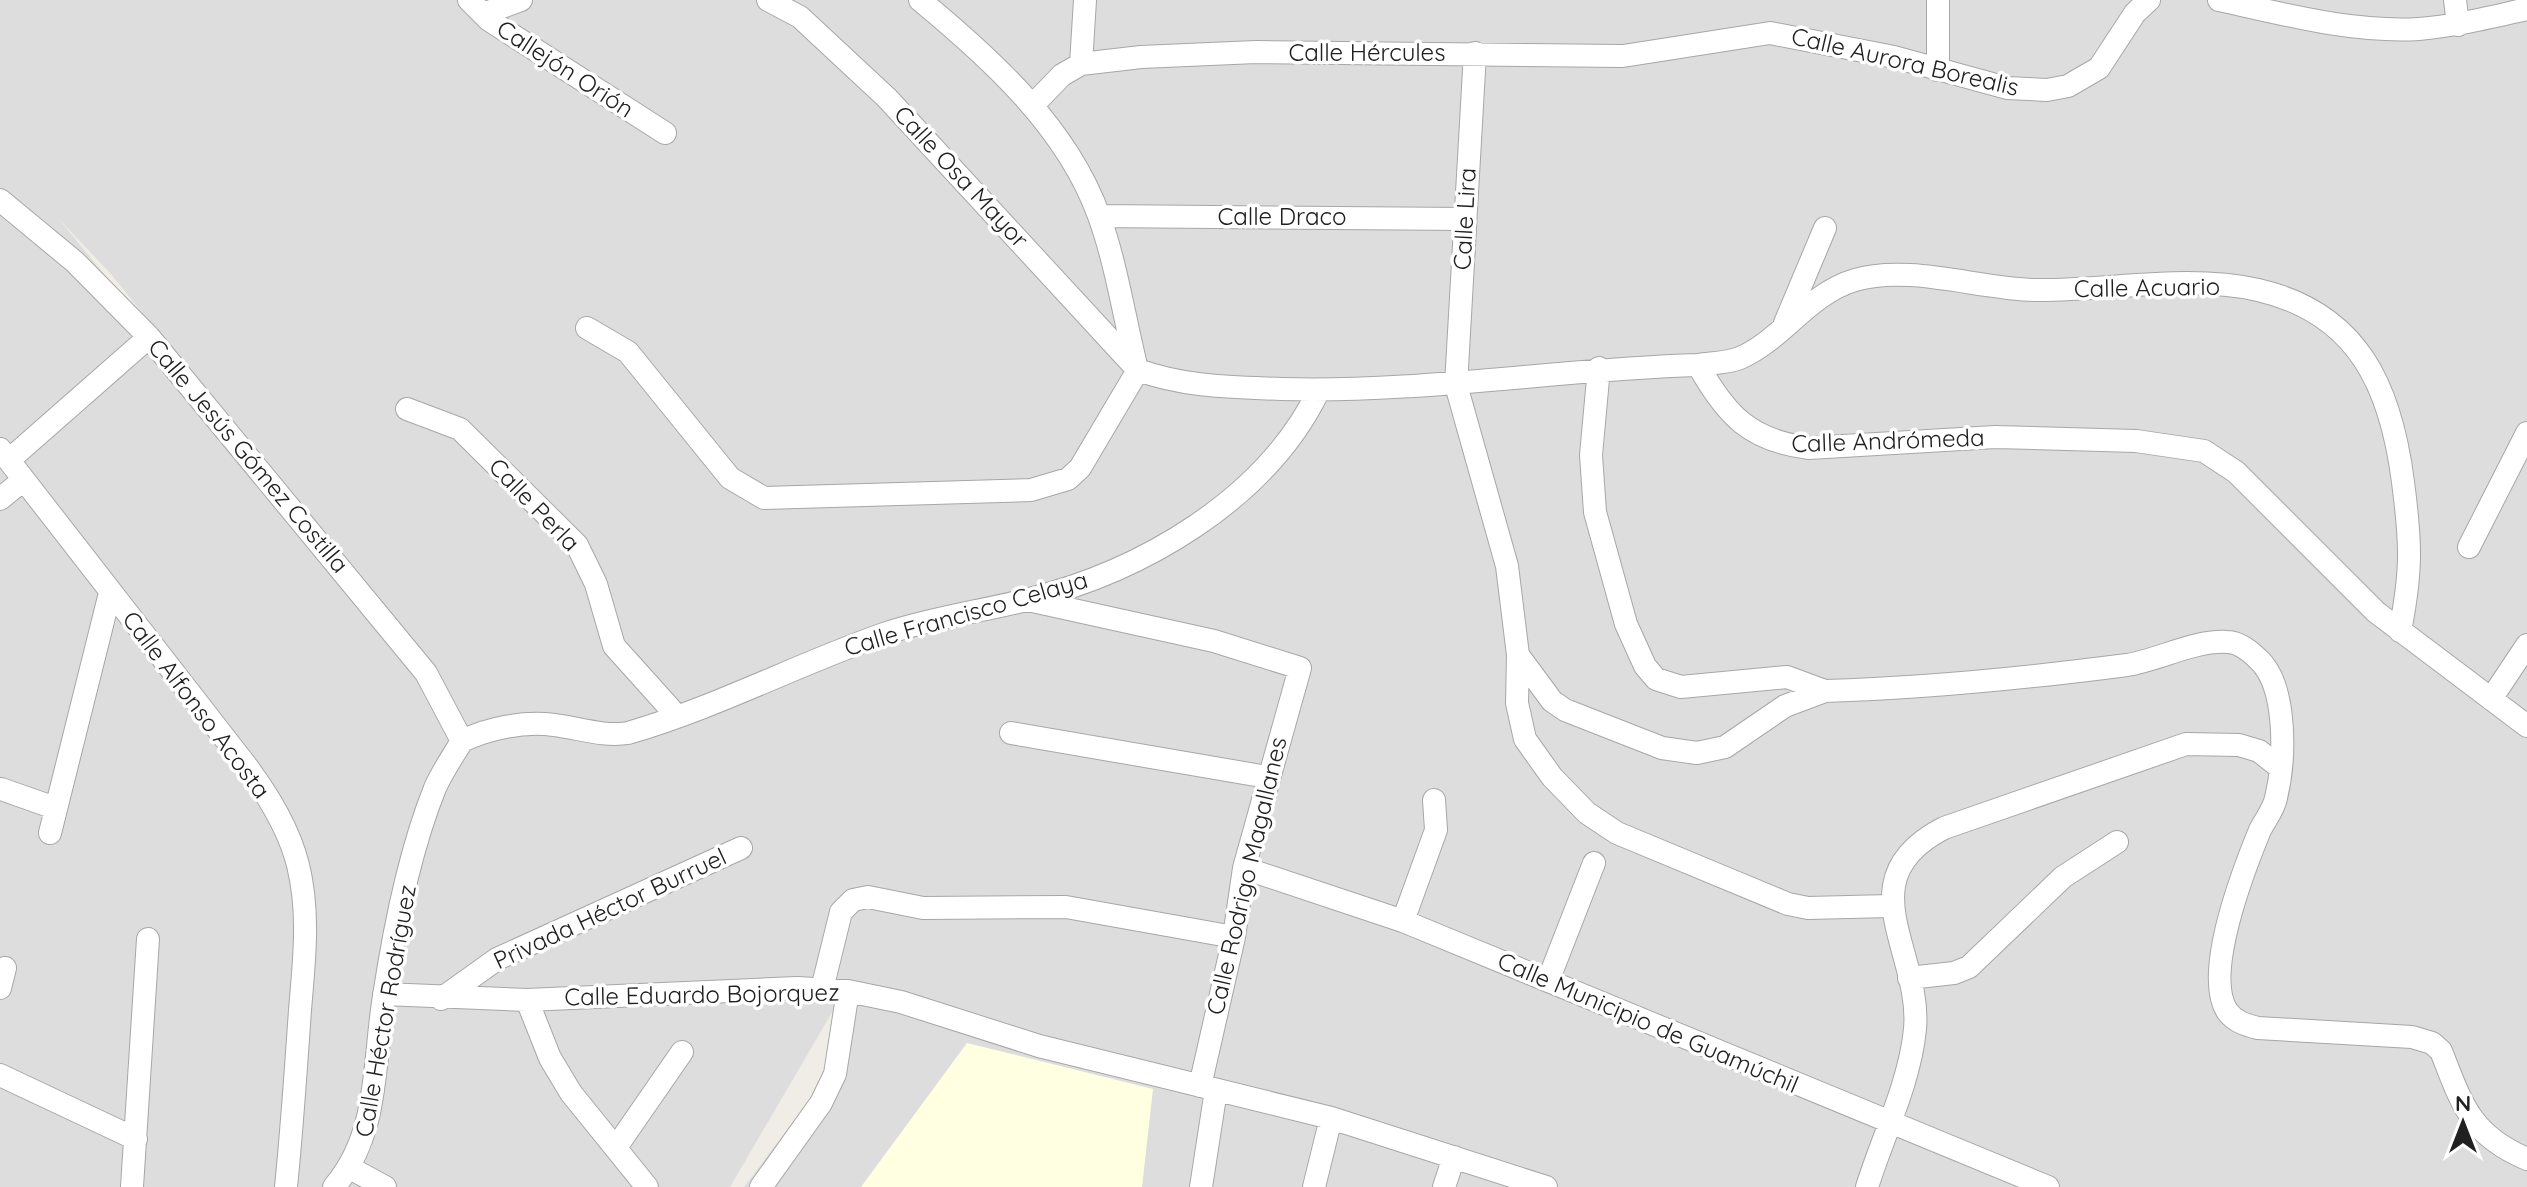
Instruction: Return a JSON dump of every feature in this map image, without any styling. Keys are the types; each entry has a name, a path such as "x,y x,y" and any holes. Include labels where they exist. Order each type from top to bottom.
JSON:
{"street":[{"path":"476,7 521,0"},
{"name":"Calle Osa Mayor","path":"768,0 800,17 887,98 1138,370"},
{"path":"587,328 628,352 730,478 746,491 764,498 947,495 1052,486 1068,479 1080,468 1138,370 1099,216 1059,141 1032,106 969,41 920,0"},
{"path":"1032,106 1062,75 1081,64 1085,0"},
{"path":"1938,0 1938,70"},
{"name":"Calle Aurora Borealis","path":"1718,40 1751,33 1798,36 2028,90 2068,86 2099,68 2135,13 2149,0"},
{"path":"2219,0 2310,20 2368,28 2416,29 2458,25 2527,9"},
{"path":"2455,0 2458,25"},
{"name":"Callejón Orión","path":"476,7 665,133"},
{"name":"Calle Hércules","path":"1081,64 1141,57 1256,52 1623,56 1718,40"},
{"name":"Calle Lira","path":"1475,53 1456,385 1507,566 1518,655 1517,703 1525,739 1552,777 1587,813 1617,833 1788,904 1808,908 1890,906"},
{"name":"Calle Jesús Gómez Costilla","path":"0,200 75,262 149,337 426,673 462,741"},
{"name":"Calle Draco","path":"1099,216 1465,219"},
{"path":"1784,324 1825,228"},
{"name":"Calle Acuario","path":"1698,365 1739,358 1823,294 1855,280 1882,276 2032,290 2195,284 2240,287 2304,305 2327,318 2348,338 2375,373 2395,425 2411,548 2410,576 2400,631"},
{"path":"4,454 149,337"},
{"path":"1138,370 1194,386 1319,390 1456,385 1599,368 1698,365"},
{"name":"Calle Andrómeda","path":"1698,365 1716,398 1732,415 1758,436 1780,444 1809,448 1995,437 2136,441 2204,451 2236,472 2329,567 2400,631 2527,726"},
{"path":"1599,368 1591,455 1595,512 1626,624 1645,666 1656,679 1681,687 1787,677 1825,691"},
{"name":"Calle Francisco Celaya","path":"462,741 492,730 536,724 616,735 676,715 820,656 908,626 1027,600 1100,575 1149,553 1192,528 1233,497 1304,420 1319,390"},
{"name":"Calle Perla","path":"407,409 460,429 577,545 596,584 614,646 676,715"},
{"path":"2469,547 2527,433"},
{"name":"Calle Alfonso Acosta","path":"4,454 263,790 291,843 298,867 306,962 286,1187"},
{"path":"0,499 22,481"},
{"path":"50,833 110,593"},
{"name":"Calle Rodrigo Magallanes","path":"1027,600 1214,641 1300,668 1244,868 1208,1088 1201,1187"},
{"path":"1518,655 1552,701 1565,710 1618,732 1683,753 1709,752 1725,747 1785,706 1825,691 2086,670 2232,642 2261,661 2277,689 2282,729 2276,799 2236,894 2220,973 2222,997 2228,1011 2239,1023 2258,1028 2412,1037 2432,1043 2441,1051 2478,1130 2491,1141 2527,1159"},
{"path":"2491,699 2527,645"},
{"path":"1011,733 1267,777"},
{"name":"Calle Héctor Rodríguez","path":"334,1187 350,1168 368,1128 384,994 420,833 436,786 462,741"},
{"path":"1867,1187 1913,1047 1915,1026 1909,978 1890,906 1893,881 1901,864 1916,846 1944,828 2186,744 2239,745 2259,751 2278,766"},
{"path":"1,789 55,808"},
{"path":"1403,921 1436,830 1434,800"},
{"path":"1909,978 1954,973 1969,967 2063,877 2117,842"},
{"name":"Privada Héctor Burruel","path":"441,999 497,959 741,848"},
{"path":"1548,981 1594,863"},
{"name":"Calle Municipio de Guamúchil","path":"1244,868 1403,921 2048,1187"},
{"path":"822,989 841,912 853,900 868,897 923,908 1078,908 1234,937"},
{"path":"132,1187 148,939"},
{"name":"Calle Eduardo Bojorquez","path":"384,994 441,999 527,1000 822,989 848,991 911,1005 1039,1046 1331,1118 1546,1187"},
{"path":"761,1187 821,1103 835,1074 848,991"},
{"path":"527,1000 550,1058 571,1093 617,1146 647,1187"},
{"path":"617,1146 682,1052"},
{"path":"0,1075 136,1139"},
{"path":"1314,1187 1331,1118"},
{"path":"1444,1187 1454,1157"},
{"path":"350,1168 385,1187"}],"shaded area":[{"path":"0,0 2527,0 2527,1187 744,1187 826,1078 834,1009 730,1187 0,1187","holes":["58,218 110,273 383,611 382,612"]},
{"path":"967,1043 1153,1089 1142,1187 861,1187"}]}
